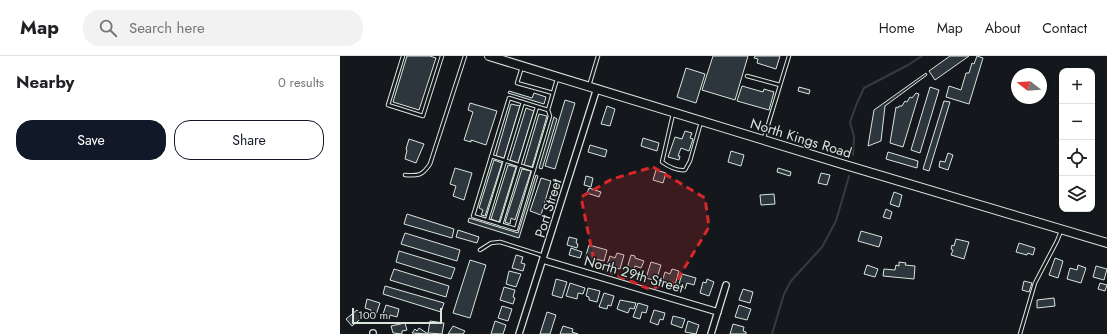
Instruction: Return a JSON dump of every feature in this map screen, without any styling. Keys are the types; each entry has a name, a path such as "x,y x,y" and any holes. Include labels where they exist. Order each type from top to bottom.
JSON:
{"main road":[{"name":"North Kings Road","path":"489,56 558,76 702,122 1107,243"}],"street":[{"name":"Port Street","path":"519,334 544,258 593,87"},
{"name":"North 29th Street","path":"544,258 718,312"},
{"path":"711,334 726,285"}],"lane":[{"path":"403,56 388,106 423,116 442,56"},
{"path":"404,175 419,176 430,164 465,56"},
{"path":"593,87 598,56"},
{"path":"763,140 789,56"},
{"path":"522,66 517,83 553,93"},
{"path":"548,110 509,98 473,216 516,229 550,116 548,110 558,76"},
{"path":"748,76 780,85"},
{"path":"487,220 523,102"},
{"path":"501,225 537,107"},
{"path":"674,112 662,162 667,166 679,170 685,170 690,161 702,122"},
{"path":"491,156 534,170"},
{"path":"1020,334 1035,284 1062,229"},
{"path":"480,250 491,243 500,242 544,258"}],"highlighted area":[{"path":"653,167 705,198 709,227 676,282 649,289 595,266 581,197 612,179"}],"building":[{"path":"407,56 430,56 436,58 419,110 393,102"},
{"path":"713,56 748,56 735,100 702,90"},
{"path":"755,56 780,56 776,69 757,63 758,59 754,58"},
{"path":"950,56 969,56 935,80 929,71"},
{"path":"977,56 983,58 969,104 946,97 949,86 961,90 966,73 969,73 972,63 974,64"},
{"path":"686,68 705,74 696,103 677,97"},
{"path":"926,73 927,75 885,106 881,141 868,146 874,110"},
{"path":"742,86 763,92 764,89 774,92 769,110 737,101"},
{"path":"799,87 810,90 809,94 798,91"},
{"path":"930,87 939,90 920,153 911,150"},
{"path":"509,91 532,98 534,93 546,97 544,104 508,93"},
{"path":"916,93 919,94 903,147 890,143 896,107 898,108 899,106 902,106 905,101 907,102 910,97 912,98"},
{"path":"565,100 575,103 555,169 545,166"},
{"path":"944,101 950,102 929,171 923,169"},
{"path":"470,103 497,111 486,145 471,140 471,142 464,140 473,112 468,110"},
{"path":"511,104 520,106 504,158 496,156"},
{"path":"607,106 615,109 610,126 601,124"},
{"path":"526,108 534,111 518,163 510,160"},
{"path":"539,114 547,116 532,167 524,165"},
{"path":"554,117 557,119 542,169 539,168"},
{"path":"685,131 692,133 690,138 693,139 689,151 681,148 678,156 680,156 679,160 668,157 675,137 682,139"},
{"path":"643,138 659,143 657,151 641,146"},
{"path":"409,139 424,144 416,163 405,159"},
{"path":"590,145 607,150 605,157 588,152"},
{"path":"731,151 744,155 741,166 728,162"},
{"path":"888,152 918,161 917,168 886,159"},
{"path":"948,153 953,155 948,170 939,167 940,161 945,162"},
{"path":"494,160 502,163 485,216 481,215 483,210 479,208"},
{"path":"508,165 516,167 499,222 491,219"},
{"path":"455,168 472,173 464,200 453,196 456,186 450,184"},
{"path":"778,168 791,172 790,176 777,172"},
{"path":"522,169 531,171 515,220 511,218 510,224 505,222"},
{"path":"656,170 666,173 663,183 653,180"},
{"path":"821,173 830,175 827,185 818,183"},
{"path":"536,175 538,176 519,238 468,222 469,218 518,233"},
{"path":"586,176 593,178 591,187 584,185"},
{"path":"541,178 551,181 541,215 530,211"},
{"path":"589,188 601,192 599,197 587,193"},
{"path":"894,192 902,195 899,207 890,204"},
{"path":"774,194 775,204 761,205 760,195"},
{"path":"886,209 892,212 890,219 883,217"},
{"path":"407,214 454,229 452,238 404,224"},
{"path":"458,230 479,237 477,243 456,237"},
{"path":"861,231 882,237 879,247 858,241"},
{"path":"405,233 460,250 457,261 401,244"},
{"path":"569,237 577,239 577,248 567,245"},
{"path":"956,239 969,242 964,259 951,255 953,250 951,249 952,245 954,246"},
{"path":"1019,243 1035,248 1033,255 1016,252"},
{"path":"589,245 607,250 604,261 596,259 595,262 585,259"},
{"path":"571,248 582,252 580,258 569,255"},
{"path":"399,251 455,268 451,279 396,262"},
{"path":"617,253 624,255 620,269 607,265 610,256 615,258"},
{"path":"516,255 523,257 521,263 525,264 523,271 512,268"},
{"path":"631,255 644,261 641,268 635,266 633,274 626,272"},
{"path":"1055,258 1063,261 1058,278 1049,275"},
{"path":"470,260 486,265 470,318 453,313"},
{"path":"651,262 661,265 657,278 654,278 653,280 646,278"},
{"path":"899,262 906,263 905,265 915,266 914,279 883,276 884,269 895,270 896,265 899,266"},
{"path":"867,265 878,269 875,277 864,274"},
{"path":"1078,265 1086,268 1081,283 1067,279 1070,268 1077,270"},
{"path":"1096,266 1107,269 1104,280 1093,277"},
{"path":"394,269 449,286 446,297 390,280"},
{"path":"672,269 679,271 675,285 662,282 665,272 670,274"},
{"path":"509,271 521,274 516,287 506,284"},
{"path":"682,274 696,278 694,285 687,283 685,289 678,287"},
{"path":"556,279 567,282 562,298 552,295"},
{"path":"707,279 714,282 709,296 700,293 703,282 706,283"},
{"path":"1024,281 1032,283 1029,292 1022,290"},
{"path":"570,283 585,288 583,294 578,293 577,299 566,296"},
{"path":"1100,283 1107,285 1105,291 1098,289"},
{"path":"385,286 444,303 441,312 383,294"},
{"path":"504,287 515,290 513,304 500,300"},
{"path":"588,288 600,291 597,302 589,300 589,297 586,296"},
{"path":"743,289 753,292 750,303 739,300"},
{"path":"604,293 614,296 611,306 608,305 607,309 599,307"},
{"path":"1054,298 1055,306 1037,308 1037,300"},
{"path":"367,299 380,303 376,315 371,313 371,310 365,308"},
{"path":"620,300 636,303 634,309 630,308 628,313 617,309"},
{"path":"638,303 648,306 646,313 642,312 640,319 633,317"},
{"path":"386,305 399,309 397,317 390,315 389,319 382,317"},
{"path":"739,305 751,309 747,320 735,317"},
{"path":"502,306 512,309 508,321 498,318"},
{"path":"357,310 363,317 352,326 346,319"},
{"path":"654,310 665,313 663,320 660,319 658,325 650,322"},
{"path":"547,312 556,315 550,334 540,334"},
{"path":"673,316 685,319 682,328 671,324"},
{"path":"430,321 444,323 442,334 428,333"},
{"path":"495,321 506,325 503,334 491,334"},
{"path":"688,321 699,325 696,334 685,332"},
{"path":"405,323 407,330 402,331 402,334 393,333 391,326"},
{"path":"733,324 744,327 743,331 746,332 746,334 730,334"},
{"path":"453,326 465,331 463,334 448,334"},
{"path":"563,326 573,329 572,332 578,334 560,334"},
{"path":"419,328 428,334 412,333 415,329 417,331"}],"waterway":[{"path":"853,155 854,137 850,122 864,88 922,56"},
{"path":"772,334 784,294 791,281 822,247 836,221 849,176"}]}
